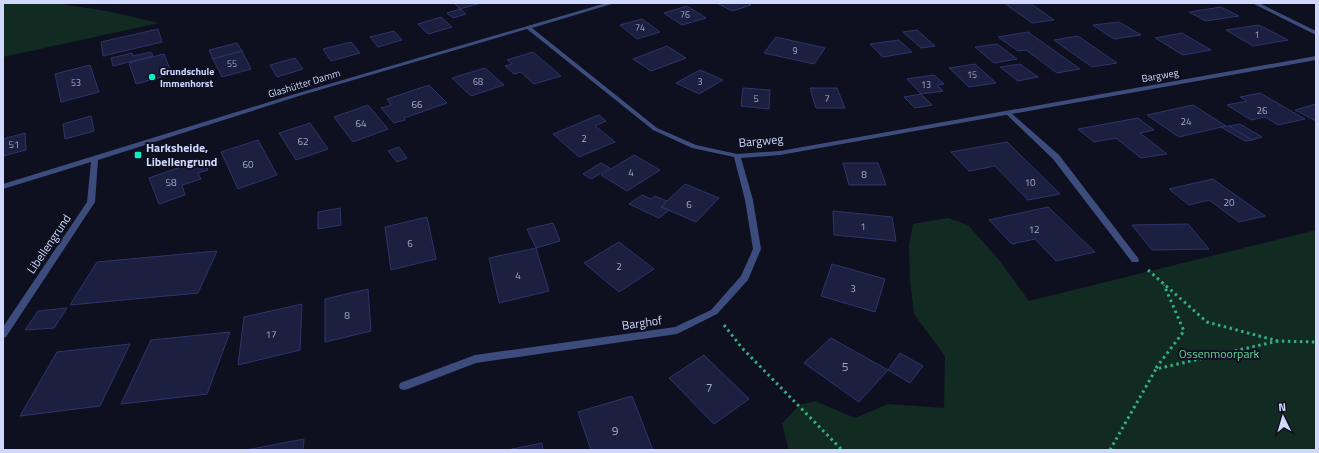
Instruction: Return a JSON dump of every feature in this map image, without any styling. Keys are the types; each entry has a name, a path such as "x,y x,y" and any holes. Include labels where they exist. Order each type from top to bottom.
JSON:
{"street":[{"name":"Glashütter Damm","path":"3,187 95,160 297,95 612,3"},
{"path":"1255,3 1316,33"},
{"name":"Bargweg","path":"529,28 655,129 694,147 737,156 780,153 1316,58"},
{"path":"1008,113 1056,157 1135,260"},
{"name":"Barghof","path":"404,386 475,359 677,330 714,312 745,278 757,249 749,200 737,156"},
{"name":"Libellengrund","path":"3,334 91,202 95,160"}],"path":[{"path":"1135,260 1207,322 1278,341 1316,342"},
{"path":"1110,450 1156,369 1184,331 1163,283"},
{"path":"714,312 742,348 842,450"},
{"path":"1156,369 1278,341"}],"green space":[{"path":"3,3 75,3 61,4 107,11 159,23 3,57"},
{"name":"Ossenmoorpark","path":"948,218 968,225 999,260 1029,301 1316,230 1316,450 789,450 782,424 799,405 815,401 855,418 888,404 944,408 945,356 914,314 910,280 909,245 913,224"}],"building":[{"path":"454,3 481,3 460,9"},
{"path":"717,3 747,3 751,5 732,11"},
{"path":"1004,3 1030,3 1054,20 1032,23"},
{"path":"687,6 706,18 682,25 664,13"},
{"path":"1221,7 1239,16 1206,21 1189,12"},
{"path":"460,9 466,14 453,18 447,13"},
{"path":"441,17 452,27 428,34 418,24"},
{"path":"642,19 660,32 637,39 620,25"},
{"path":"1119,22 1141,35 1114,39 1093,25"},
{"path":"1259,25 1288,40 1253,46 1226,30"},
{"path":"158,29 162,42 103,56 101,42"},
{"path":"917,30 935,46 921,48 903,32"},
{"path":"394,31 402,40 378,47 370,37"},
{"path":"1028,32 1080,69 1057,73 1026,50 1018,51 998,37"},
{"path":"1182,33 1211,50 1183,55 1155,38"},
{"path":"1078,36 1117,63 1092,67 1054,40"},
{"path":"776,37 825,48 814,64 764,53"},
{"path":"899,40 912,52 883,57 870,44"},
{"path":"351,42 360,53 331,61 323,49"},
{"path":"237,43 242,51 213,59 209,50"},
{"path":"997,44 1017,59 994,63 975,47"},
{"path":"667,46 686,58 651,71 633,59"},
{"path":"242,51 251,69 222,77 213,59"},
{"path":"151,52 153,56 113,66 111,58 132,53 133,56"},
{"path":"533,52 561,76 534,84 521,72 514,74 505,66 512,64 507,60"},
{"path":"164,54 172,74 136,84 129,63"},
{"path":"295,58 303,69 277,77 270,65"},
{"path":"975,64 996,83 969,87 949,68"},
{"path":"1020,64 1038,77 1018,81 1000,67"},
{"path":"90,65 99,92 61,102 55,74"},
{"path":"485,68 504,85 471,96 452,78"},
{"path":"700,70 723,80 699,94 676,83"},
{"path":"934,75 944,84 937,85 943,91 921,94 907,79"},
{"path":"429,85 447,103 394,123 381,108 391,105 387,99"},
{"path":"743,88 770,90 769,109 741,106"},
{"path":"810,88 837,88 845,108 816,108"},
{"path":"1260,93 1305,119 1278,125 1265,117 1251,120 1227,105 1247,101 1240,97"},
{"path":"921,94 932,105 915,108 904,97"},
{"path":"1316,104 1316,121 1295,110"},
{"path":"368,105 388,129 353,142 334,117"},
{"path":"1193,105 1226,126 1179,137 1147,115"},
{"path":"599,115 606,121 595,126 615,142 579,157 553,134"},
{"path":"91,116 94,131 65,139 63,124"},
{"path":"1138,118 1154,130 1140,133 1167,154 1141,158 1116,138 1094,142 1078,129"},
{"path":"310,123 328,149 296,160 279,133"},
{"path":"1240,124 1262,137 1252,140 1229,126"},
{"path":"1229,126 1252,140 1245,141 1221,127"},
{"path":"25,133 26,150 3,156 3,139"},
{"path":"258,140 277,175 238,189 221,152"},
{"path":"1007,142 1060,194 1028,200 995,166 969,171 951,152"},
{"path":"399,147 407,158 397,162 388,151"},
{"path":"634,155 660,170 627,191 601,175"},
{"path":"203,159 208,170 198,173 201,179 182,185 185,195 159,204 149,178"},
{"path":"601,163 610,168 591,179 583,174"},
{"path":"843,163 878,163 886,185 849,185"},
{"path":"1213,179 1265,216 1239,222 1209,200 1189,205 1169,189"},
{"path":"685,184 719,198 696,222 661,207"},
{"path":"642,195 651,199 655,196 667,201 661,207 669,210 659,218 629,204"},
{"path":"1048,207 1095,252 1056,261 1035,239 1012,244 989,220"},
{"path":"340,208 341,225 318,229 318,212"},
{"path":"833,211 892,217 896,241 834,235"},
{"path":"427,217 436,259 391,270 385,227"},
{"path":"553,223 560,241 536,248 527,229"},
{"path":"1188,224 1209,249 1152,250 1132,225"},
{"path":"619,242 654,269 619,292 584,263"},
{"path":"536,248 549,291 499,303 489,258"},
{"path":"217,251 198,293 70,305 97,262"},
{"path":"832,264 885,279 875,312 821,296"},
{"path":"368,289 371,331 325,342 325,299"},
{"path":"302,304 300,350 238,365 244,317"},
{"path":"67,308 54,328 25,330 38,311"},
{"path":"230,332 207,394 121,404 151,340"},
{"path":"831,338 888,370 859,402 804,363"},
{"path":"130,344 100,406 20,416 57,352"},
{"path":"900,353 923,366 910,383 888,370"},
{"path":"704,355 749,399 714,424 669,378"},
{"path":"632,396 653,450 591,450 578,412"},
{"path":"304,439 303,450 246,450"},
{"path":"542,443 543,450 507,450"}],"place":[{"name":"Grundschule Immenhorst","path":"152,77"},
{"name":"Harksheide, Libellengrund","path":"138,155"}]}
